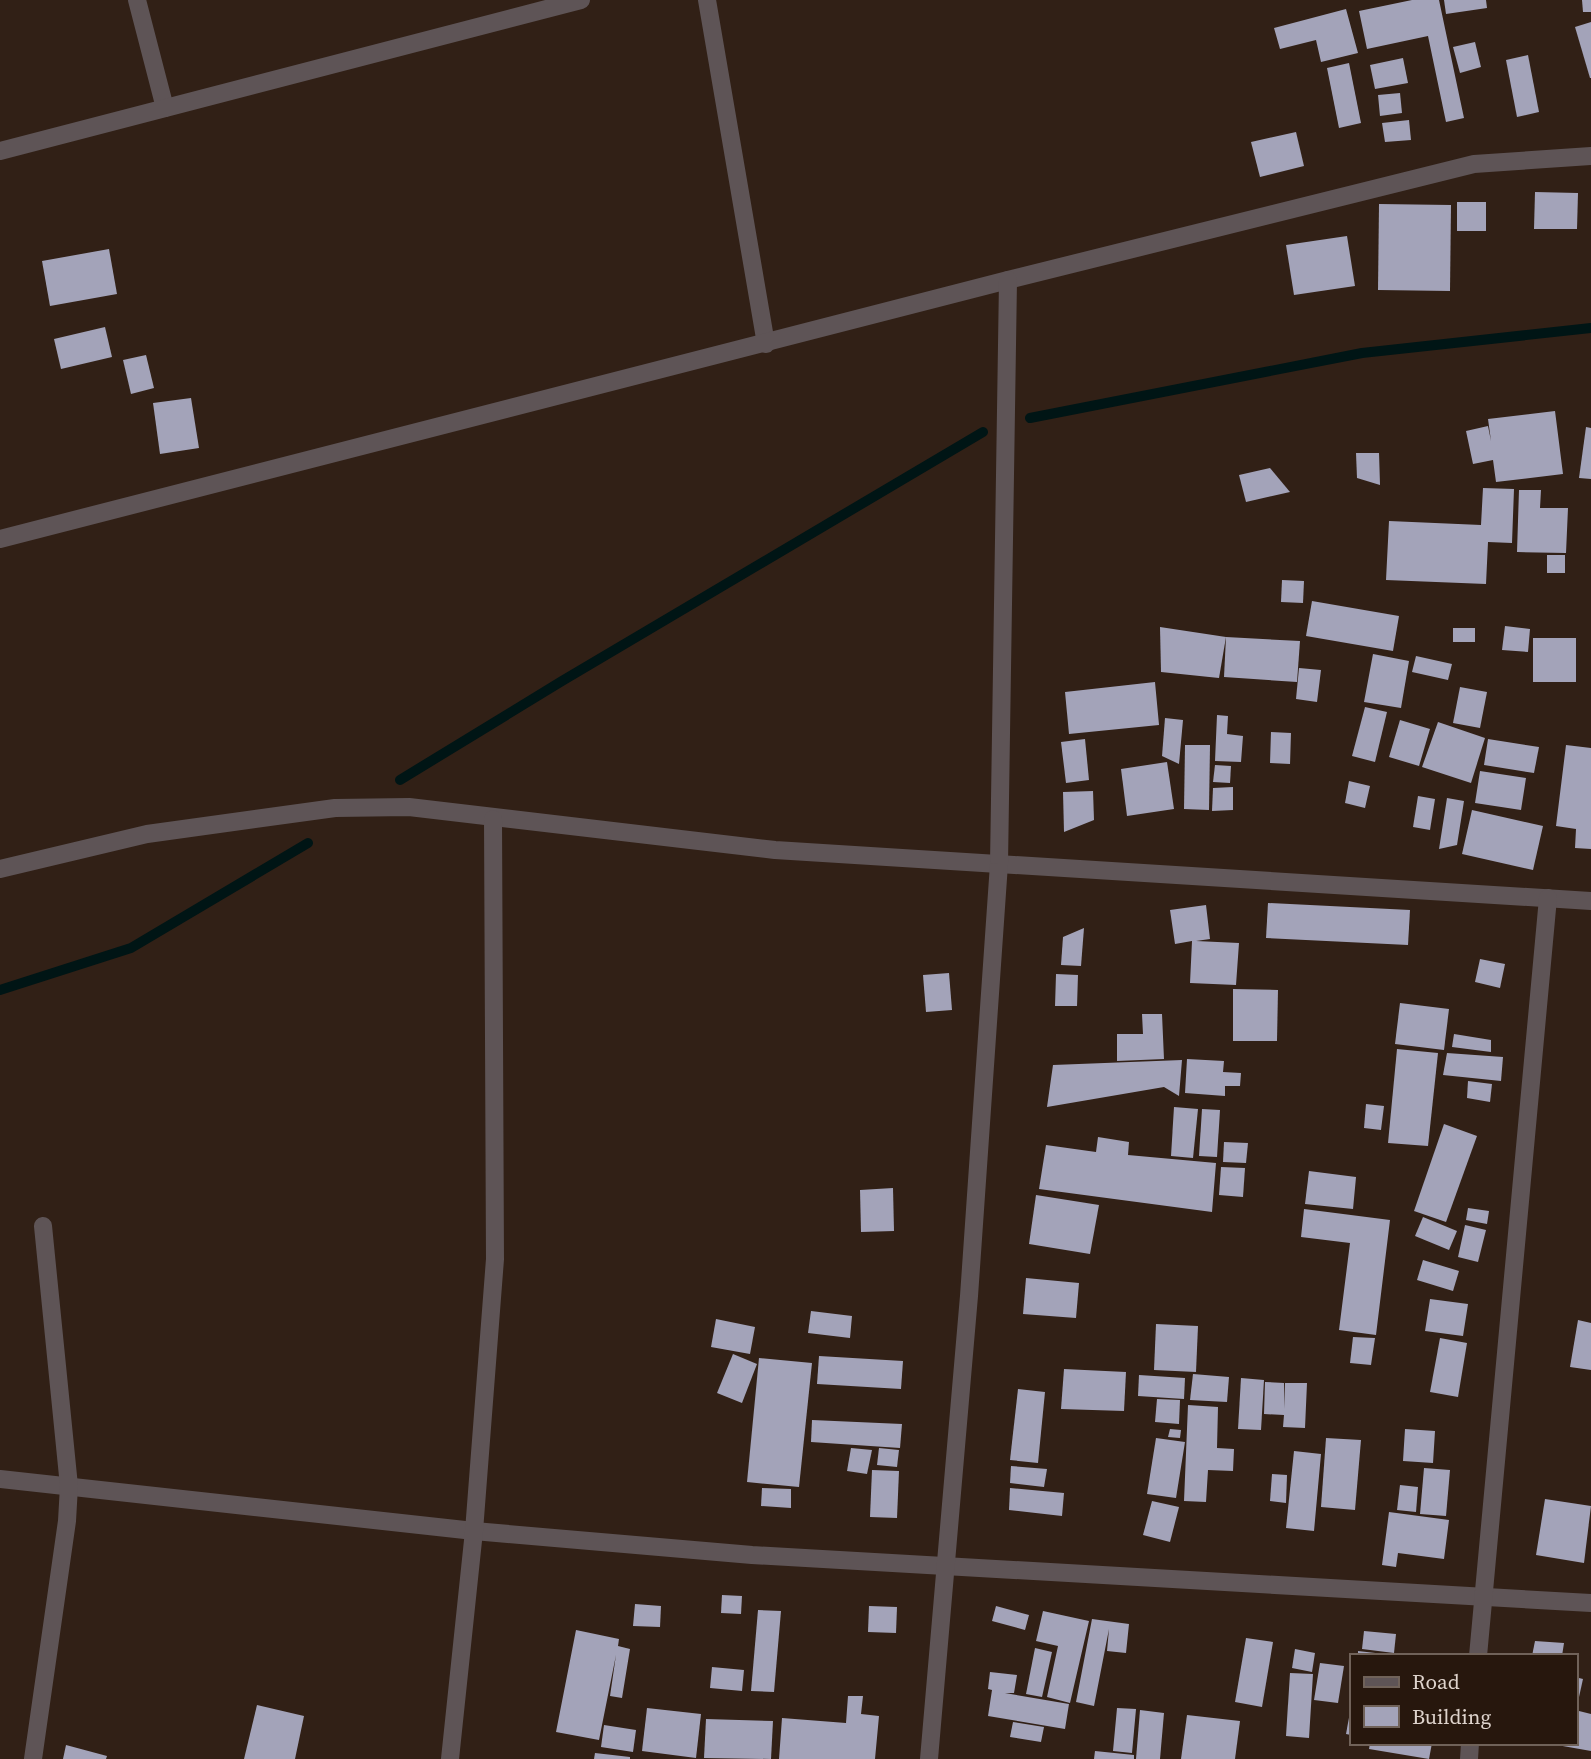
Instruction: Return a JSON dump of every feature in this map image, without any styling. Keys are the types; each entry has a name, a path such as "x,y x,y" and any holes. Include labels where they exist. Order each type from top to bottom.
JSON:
{"street":[{"path":"137,0 165,108"},
{"path":"0,151 581,0"},
{"path":"707,0 766,344"},
{"path":"0,539 1008,280 1474,164 1591,156"},
{"path":"929,1759 969,1296 999,864 1008,280"},
{"path":"0,869 147,834 335,808 409,807 493,819 775,850 1591,901"},
{"path":"450,1759 474,1531 495,1259 493,819"},
{"path":"1478,1654 1548,898"},
{"path":"33,1759 67,1521 69,1486 43,1226"},
{"path":"0,1479 474,1531 752,1555 1591,1603"}],"building":[{"path":"1412,0 1439,0 1464,118 1446,122 1428,36 1367,49 1359,11"},
{"path":"1444,0 1486,0 1487,8 1446,14"},
{"path":"1582,0 1591,0 1591,12 1583,12"},
{"path":"1346,9 1358,53 1321,62 1316,40 1280,49 1274,28"},
{"path":"1591,22 1591,78 1590,78 1575,27"},
{"path":"1475,42 1481,67 1460,73 1453,47"},
{"path":"1528,55 1539,112 1517,117 1506,60"},
{"path":"1403,58 1408,83 1375,89 1370,65"},
{"path":"1349,63 1361,123 1339,128 1327,68"},
{"path":"1400,93 1402,113 1380,116 1378,95"},
{"path":"1409,120 1411,140 1385,142 1382,123"},
{"path":"1296,132 1304,166 1260,177 1251,142"},
{"path":"1535,192 1578,193 1577,229 1534,229"},
{"path":"1457,202 1486,202 1486,231 1457,231"},
{"path":"1379,204 1451,205 1450,291 1378,290"},
{"path":"1347,236 1355,286 1294,295 1286,245"},
{"path":"109,249 117,294 50,306 42,261"},
{"path":"105,327 112,357 61,369 54,339"},
{"path":"146,355 154,388 131,394 123,360"},
{"path":"191,398 199,448 160,454 153,403"},
{"path":"1555,411 1563,474 1496,482 1493,460 1473,464 1466,431 1488,426 1491,441 1488,419"},
{"path":"1586,427 1591,428 1591,479 1579,478"},
{"path":"1356,453 1379,453 1380,485 1357,478"},
{"path":"1270,468 1290,492 1246,502 1239,475"},
{"path":"1483,488 1514,489 1512,543 1488,542 1486,584 1386,580 1389,521 1481,525"},
{"path":"1519,490 1541,490 1540,508 1568,508 1566,553 1517,552"},
{"path":"1547,555 1565,555 1565,573 1547,573"},
{"path":"1282,580 1304,581 1303,603 1281,602"},
{"path":"1312,601 1399,616 1393,651 1306,636"},
{"path":"1505,626 1530,629 1528,652 1502,650"},
{"path":"1160,627 1226,637 1219,678 1161,672"},
{"path":"1453,628 1475,628 1475,642 1453,642"},
{"path":"1226,637 1300,641 1297,682 1224,677"},
{"path":"1533,638 1576,638 1576,682 1533,682"},
{"path":"1373,654 1409,661 1401,708 1364,702"},
{"path":"1416,656 1452,664 1448,680 1412,672"},
{"path":"1299,668 1321,670 1317,702 1296,699"},
{"path":"1155,682 1159,725 1069,734 1065,692"},
{"path":"1460,687 1487,692 1480,728 1453,723"},
{"path":"1365,707 1387,712 1375,762 1352,756"},
{"path":"1217,715 1228,716 1227,734 1243,736 1241,762 1215,761"},
{"path":"1165,718 1183,720 1179,764 1162,756"},
{"path":"1400,720 1430,729 1419,766 1389,757"},
{"path":"1438,722 1485,738 1471,783 1422,767"},
{"path":"1271,732 1291,733 1290,764 1270,763"},
{"path":"1085,739 1089,780 1066,783 1061,742"},
{"path":"1488,739 1539,747 1534,773 1484,765"},
{"path":"1185,745 1210,745 1209,810 1184,809"},
{"path":"1566,745 1591,748 1591,849 1575,848 1576,829 1556,826"},
{"path":"1167,762 1174,809 1127,816 1121,769"},
{"path":"1215,765 1231,766 1230,783 1213,782"},
{"path":"1480,771 1526,778 1521,810 1475,803"},
{"path":"1349,781 1370,786 1365,808 1345,803"},
{"path":"1233,787 1233,810 1212,811 1213,788"},
{"path":"1093,791 1094,820 1064,832 1063,792"},
{"path":"1418,796 1435,799 1430,830 1413,827"},
{"path":"1447,798 1464,801 1457,845 1439,849"},
{"path":"1472,810 1543,826 1533,870 1462,854"},
{"path":"1268,903 1410,910 1408,945 1266,938"},
{"path":"1206,905 1210,939 1196,941 1239,943 1236,985 1190,983 1192,941 1175,944 1170,910"},
{"path":"1084,928 1081,966 1061,965 1063,937"},
{"path":"1480,959 1505,964 1500,988 1475,982"},
{"path":"949,973 952,1010 926,1012 923,975"},
{"path":"1056,974 1078,975 1077,1006 1055,1006"},
{"path":"1233,989 1278,990 1277,1041 1233,1041"},
{"path":"1400,1003 1449,1009 1444,1050 1395,1044"},
{"path":"1142,1014 1162,1014 1164,1059 1117,1061 1117,1034 1143,1034"},
{"path":"1454,1034 1491,1040 1491,1052 1452,1047"},
{"path":"1397,1049 1438,1053 1428,1146 1388,1143"},
{"path":"1447,1053 1503,1057 1501,1081 1443,1075"},
{"path":"1187,1059 1224,1061 1223,1072 1241,1073 1240,1086 1225,1086 1225,1096 1185,1093"},
{"path":"1182,1060 1179,1096 1164,1087 1047,1107 1053,1065"},
{"path":"1468,1081 1492,1084 1490,1102 1467,1098"},
{"path":"1366,1104 1384,1106 1381,1130 1364,1128"},
{"path":"1174,1107 1198,1109 1193,1158 1171,1156"},
{"path":"1202,1109 1220,1110 1217,1157 1199,1156"},
{"path":"1444,1124 1477,1136 1446,1222 1414,1211"},
{"path":"1098,1137 1129,1142 1128,1155 1216,1163 1212,1212 1039,1189 1046,1145 1096,1152"},
{"path":"1224,1142 1248,1143 1246,1163 1223,1162"},
{"path":"1221,1167 1245,1168 1243,1197 1219,1195"},
{"path":"1309,1171 1356,1177 1353,1209 1305,1204"},
{"path":"893,1188 894,1231 861,1232 860,1190"},
{"path":"1036,1195 1099,1205 1090,1254 1029,1244"},
{"path":"1468,1208 1489,1211 1487,1224 1466,1220"},
{"path":"1304,1209 1390,1220 1376,1335 1339,1330 1350,1243 1301,1237"},
{"path":"1423,1217 1457,1231 1449,1250 1415,1236"},
{"path":"1465,1225 1486,1230 1478,1262 1458,1257"},
{"path":"1423,1260 1459,1271 1453,1291 1417,1280"},
{"path":"1026,1278 1079,1283 1076,1318 1023,1314"},
{"path":"1430,1299 1468,1304 1463,1336 1425,1331"},
{"path":"811,1311 852,1316 850,1338 808,1333"},
{"path":"716,1319 755,1327 750,1354 711,1347"},
{"path":"1578,1320 1591,1323 1591,1370 1570,1367"},
{"path":"1156,1324 1198,1326 1196,1372 1154,1370"},
{"path":"1353,1337 1375,1338 1371,1365 1350,1363"},
{"path":"1440,1338 1467,1343 1458,1397 1430,1392"},
{"path":"733,1354 757,1364 742,1403 717,1393"},
{"path":"819,1356 903,1361 901,1389 817,1384"},
{"path":"759,1358 812,1363 799,1487 747,1482"},
{"path":"1064,1369 1126,1372 1124,1411 1061,1409"},
{"path":"1193,1374 1229,1377 1227,1402 1190,1400"},
{"path":"1139,1375 1185,1378 1184,1399 1138,1396"},
{"path":"1241,1378 1264,1380 1261,1430 1238,1429"},
{"path":"1265,1382 1284,1383 1284,1409 1285,1383 1307,1383 1305,1428 1283,1427 1284,1415 1264,1414"},
{"path":"1018,1389 1045,1392 1038,1463 1010,1460"},
{"path":"1157,1399 1180,1400 1179,1424 1155,1422"},
{"path":"1188,1405 1218,1407 1217,1448 1234,1449 1233,1471 1208,1470 1206,1502 1184,1501"},
{"path":"812,1420 902,1424 900,1448 811,1442"},
{"path":"1170,1429 1181,1430 1180,1438 1168,1437"},
{"path":"1405,1429 1435,1431 1433,1463 1403,1461"},
{"path":"1156,1438 1185,1442 1176,1498 1147,1494"},
{"path":"1326,1438 1361,1440 1355,1510 1321,1507"},
{"path":"851,1448 872,1450 867,1474 847,1471"},
{"path":"879,1448 899,1450 897,1467 877,1465"},
{"path":"1294,1451 1321,1454 1314,1531 1286,1528"},
{"path":"1011,1466 1047,1469 1044,1487 1010,1483"},
{"path":"1424,1468 1450,1470 1446,1516 1420,1514"},
{"path":"872,1470 899,1471 897,1518 870,1517"},
{"path":"1272,1474 1287,1475 1286,1503 1270,1501"},
{"path":"1400,1485 1418,1487 1416,1512 1397,1510"},
{"path":"762,1488 791,1489 791,1508 761,1506"},
{"path":"1010,1488 1064,1493 1062,1516 1009,1510"},
{"path":"1545,1499 1591,1506 1584,1563 1536,1555"},
{"path":"1152,1501 1179,1507 1170,1542 1143,1535"},
{"path":"1389,1512 1449,1520 1444,1559 1398,1553 1396,1567 1382,1565"},
{"path":"722,1595 742,1596 741,1614 721,1613"},
{"path":"635,1604 661,1606 660,1627 633,1626"},
{"path":"869,1606 897,1607 896,1633 868,1632"},
{"path":"996,1606 1029,1615 1025,1630 992,1621"},
{"path":"758,1610 781,1611 774,1692 751,1691"},
{"path":"1043,1611 1089,1621 1070,1703 1047,1697 1058,1646 1036,1641"},
{"path":"1092,1619 1129,1624 1126,1653 1107,1651 1109,1629 1094,1706 1076,1702"},
{"path":"576,1630 619,1639 618,1646 630,1649 622,1698 610,1696 616,1655 599,1740 556,1732"},
{"path":"1364,1631 1396,1634 1394,1653 1362,1649"},
{"path":"1246,1638 1273,1642 1262,1707 1235,1702"},
{"path":"1535,1641 1564,1643 1562,1654 1532,1654"},
{"path":"1035,1648 1052,1652 1042,1697 1026,1694"},
{"path":"1295,1649 1315,1653 1312,1672 1292,1668"},
{"path":"1358,1651 1384,1654 1358,1654"},
{"path":"1320,1663 1344,1666 1338,1703 1314,1700"},
{"path":"712,1667 744,1670 742,1691 710,1688"},
{"path":"990,1672 1017,1675 1014,1693 1005,1693 1069,1704 1065,1729 988,1716 992,1690 988,1689"},
{"path":"1290,1673 1313,1674 1309,1738 1286,1736"},
{"path":"1577,1678 1583,1679 1577,1697"},
{"path":"848,1696 863,1696 861,1714 879,1716 875,1759 779,1759 782,1718 846,1723"},
{"path":"257,1705 304,1716 295,1759 244,1759"},
{"path":"647,1708 701,1714 696,1758 642,1751"},
{"path":"1117,1708 1136,1709 1132,1753 1113,1751"},
{"path":"1140,1710 1164,1713 1160,1759 1136,1759"},
{"path":"1577,1710 1591,1714 1591,1751 1557,1745 1577,1745"},
{"path":"1350,1712 1350,1735 1346,1734"},
{"path":"1187,1715 1240,1721 1235,1759 1181,1759"},
{"path":"706,1719 773,1721 771,1759 704,1758"},
{"path":"1013,1722 1044,1727 1041,1742 1010,1737"},
{"path":"604,1725 636,1730 633,1752 601,1747"},
{"path":"66,1745 107,1756 106,1759 63,1759"},
{"path":"1370,1745 1432,1745 1429,1759 1369,1749"},
{"path":"1095,1751 1134,1755 1134,1759 1094,1759"},
{"path":"595,1753 630,1757 630,1759 594,1759"}],"waterway":[{"path":"1030,418 1362,353 1591,328"},
{"path":"400,780 983,432"},
{"path":"0,990 131,948 308,843"}]}
